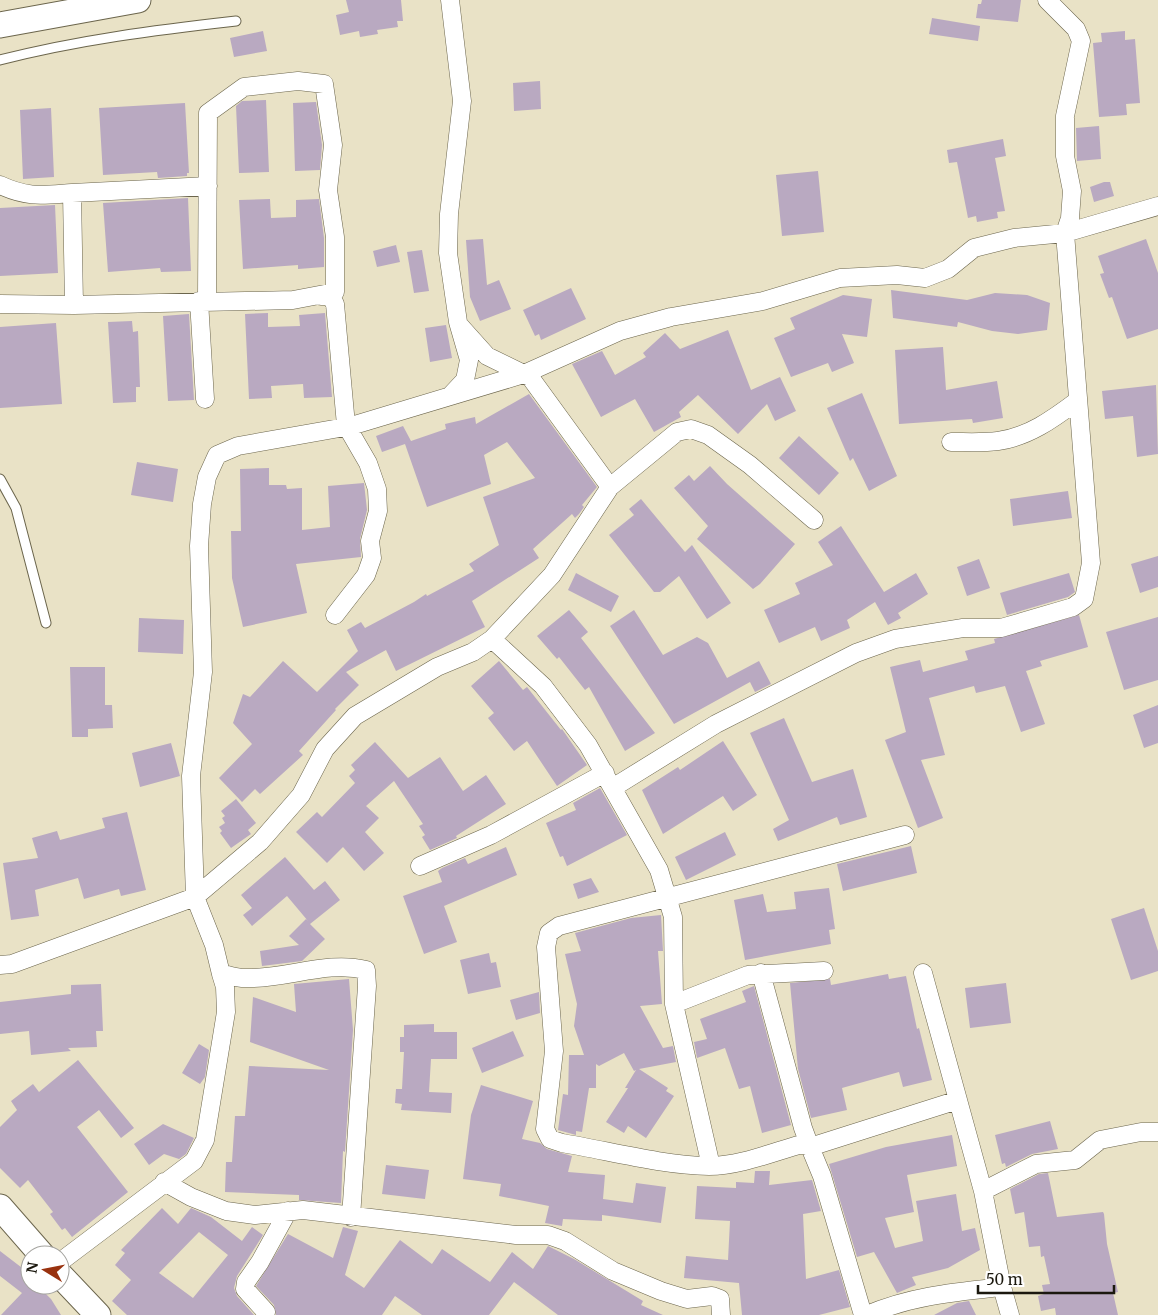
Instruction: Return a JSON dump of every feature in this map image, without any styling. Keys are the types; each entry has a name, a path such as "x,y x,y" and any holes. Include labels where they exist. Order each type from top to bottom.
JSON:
{"main road":[{"path":"0,25 138,0"},
{"path":"0,1207 33,1245"},
{"path":"70,1286 98,1315"}],"street":[{"path":"450,0 462,101 449,214 448,253 458,322 469,360 465,380 451,395"},
{"path":"420,866 609,780 856,653 894,639 963,628 1000,628 1073,608 1084,599 1091,563 1065,233 1070,218 1072,191 1065,156 1066,116 1081,41 1076,29 1047,0"},
{"path":"0,304 74,305 203,300 293,300 335,292 335,237 328,190 333,145 324,84 298,81 244,87 208,112 208,186 203,300 205,399"},
{"path":"0,184 20,194 39,196 208,186"},
{"path":"72,193 74,305"},
{"path":"70,1254 194,1161 205,1140 226,1012 225,987 214,946 195,897 190,776 204,672 199,546 202,504 207,477 217,455 238,446 346,425 351,426 524,374 620,330 671,317 763,301 840,278 898,275 925,278 948,269 974,248 1014,238 1065,233 1158,206"},
{"path":"321,296 330,296 334,304 346,425 368,463 378,489 378,511 370,541 372,558 366,575 335,615"},
{"path":"458,322 487,356 530,377 610,487"},
{"path":"951,442 998,441 1023,434 1052,420 1077,401"},
{"path":"0,965 12,964 195,897 260,842 301,795 325,749 355,716 437,667 473,652 492,639 552,575 610,487 677,432 691,430 708,435 750,465 814,520"},
{"path":"492,639 543,686 588,745 659,870 672,917 674,1004 711,1166"},
{"path":"905,835 559,926 549,933 546,947 554,1051 546,1129 550,1139 562,1143 675,1162 711,1166 745,1160 802,1144 810,1147 958,1100"},
{"path":"221,974 244,978 328,968 353,967 366,970 351,1217"},
{"path":"674,1004 748,975 824,971"},
{"path":"762,973 803,1128 822,1176 863,1315"},
{"path":"923,973 982,1191 1002,1287 1010,1315"},
{"path":"982,1191 1036,1164 1075,1160 1100,1140 1140,1132 1158,1132"},
{"path":"164,1182 191,1197 226,1211 255,1215 304,1210 516,1236 548,1235 565,1241 613,1271 661,1291 687,1299 712,1296 720,1299 721,1315"},
{"path":"265,1315 266,1312 245,1289 246,1282 260,1262 288,1212"},
{"path":"867,1315 891,1305 933,1296 1002,1287"}],"lane":[{"path":"0,60 36,51 146,31 236,21"},
{"path":"0,479 16,508 46,623"}],"building":[{"path":"346,0 401,0 403,21 397,21 398,27 377,30 378,34 360,37 359,31 340,35 336,15 349,12"},
{"path":"982,0 1021,0 1018,22 976,18 978,4 981,4"},
{"path":"932,18 980,26 978,41 929,34"},
{"path":"263,31 267,51 234,57 230,38"},
{"path":"1125,31 1125,40 1135,39 1140,103 1126,104 1127,115 1099,117 1093,43 1102,42 1101,33"},
{"path":"540,81 541,109 514,111 513,83"},
{"path":"266,100 269,172 239,173 236,106 242,101"},
{"path":"316,102 322,145 320,170 295,171 293,103"},
{"path":"185,103 189,173 187,173 187,176 158,178 157,172 103,175 99,108"},
{"path":"51,108 54,177 23,179 20,110"},
{"path":"1099,126 1101,159 1077,161 1076,128"},
{"path":"1003,139 1006,156 995,158 1005,211 997,212 998,218 977,222 976,216 968,218 957,162 949,163 947,150"},
{"path":"818,171 824,232 782,236 776,175"},
{"path":"1110,182 1114,196 1094,202 1090,187"},
{"path":"188,198 191,271 161,272 160,268 108,272 103,203"},
{"path":"270,199 271,218 296,217 296,200 319,199 324,238 324,267 298,269 298,265 243,269 239,200"},
{"path":"55,205 58,273 0,276 0,208"},
{"path":"483,239 487,285 499,280 511,309 480,321 470,297 466,240"},
{"path":"1146,239 1158,273 1158,329 1127,339 1112,297 1109,298 1100,274 1104,273 1098,256"},
{"path":"396,245 400,262 377,267 373,251"},
{"path":"422,250 429,291 414,293 407,252"},
{"path":"571,288 586,319 541,340 539,334 535,336 523,310"},
{"path":"891,290 967,300 995,293 1027,295 1050,303 1047,330 1018,334 992,331 958,322 957,327 893,318"},
{"path":"843,295 872,299 867,337 842,334 854,363 832,372 828,363 791,377 774,338 795,329 790,318"},
{"path":"268,313 268,327 300,326 299,315 325,313 332,397 304,398 303,384 271,386 272,398 249,399 245,314"},
{"path":"189,314 194,400 168,401 163,316"},
{"path":"132,321 133,332 138,331 140,387 136,387 136,402 113,403 108,322"},
{"path":"56,323 62,404 0,408 0,327"},
{"path":"446,325 452,358 430,362 425,328"},
{"path":"728,330 751,390 780,377 796,411 775,421 767,404 738,434 698,395 679,412 681,417 654,432 635,399 601,417 572,364 602,351 615,375 646,357 643,353 665,333 680,349"},
{"path":"943,347 946,390 997,381 1003,418 973,423 972,419 899,424 895,350"},
{"path":"1156,385 1158,454 1137,457 1133,416 1105,419 1102,391"},
{"path":"862,393 897,476 869,491 853,458 850,461 827,408"},
{"path":"529,394 597,487 582,505 584,507 575,518 572,514 533,549 539,558 472,601 485,627 396,671 386,650 346,672 359,685 335,709 299,751 303,755 260,794 255,789 242,802 219,778 252,744 233,723 243,694 250,697 283,661 317,692 358,651 347,630 361,622 365,628 426,594 427,596 474,571 469,564 499,545 483,497 535,478 507,442 484,455 491,484 427,507 405,444 382,452 376,436 403,426 411,441 446,429 445,424 475,417 476,424"},
{"path":"799,436 839,473 819,495 779,458"},
{"path":"137,462 178,469 173,502 131,495"},
{"path":"710,466 727,484 795,544 760,584 753,589 697,539 708,526 674,488 689,475 694,481"},
{"path":"269,468 269,485 286,485 287,489 302,488 302,530 330,527 328,486 364,483 367,510 360,539 361,557 296,564 307,613 243,627 232,578 231,531 241,531 240,469"},
{"path":"1068,491 1072,518 1013,526 1010,499"},
{"path":"641,499 685,552 692,545 731,603 707,619 679,576 660,592 654,592 609,535 634,515 629,509"},
{"path":"841,526 884,592 916,573 928,594 898,613 901,618 888,625 875,602 847,620 850,628 821,641 815,627 779,643 764,610 800,594 795,583 833,565 818,542"},
{"path":"1158,556 1158,587 1140,593 1131,564"},
{"path":"979,559 990,588 967,596 957,567"},
{"path":"576,573 619,596 611,612 568,590"},
{"path":"1069,573 1075,592 1068,597 1007,615 1000,593"},
{"path":"569,610 588,632 581,638 655,733 625,751 589,687 585,690 559,657 557,659 537,636"},
{"path":"634,610 663,655 697,637 708,643 727,678 759,661 771,684 755,692 750,682 674,724 610,626"},
{"path":"1079,615 1088,647 1040,661 1042,666 1026,671 1045,724 1021,732 1005,686 976,693 974,686 929,698 945,755 921,760 943,818 918,828 885,740 906,732 890,667 920,660 923,672 968,660 965,651 995,643 994,639"},
{"path":"1158,617 1158,680 1124,690 1106,632"},
{"path":"139,618 184,620 183,654 138,652"},
{"path":"499,661 523,690 527,687 562,729 587,765 557,786 527,741 514,751 488,718 494,713 471,686"},
{"path":"70,667 105,667 105,705 112,705 113,728 88,729 88,737 72,737"},
{"path":"1158,705 1158,743 1144,748 1133,715"},
{"path":"784,718 812,782 853,769 867,817 840,825 837,817 778,841 773,829 789,820 750,733"},
{"path":"723,741 757,795 733,811 723,796 663,834 642,790 678,767 680,770"},
{"path":"375,742 408,778 440,757 463,791 486,775 506,804 456,836 457,838 430,850 422,837 425,835 419,826 423,824 394,781 366,806 379,818 365,832 384,853 364,871 343,847 327,863 296,832 317,812 322,817 355,783 349,776 355,770 351,765"},
{"path":"171,743 180,776 140,787 132,753"},
{"path":"600,788 627,835 567,866 563,856 560,857 546,823 576,810 573,803"},
{"path":"236,799 256,823 248,830 251,834 231,848 220,833 222,831 219,827 225,823 222,818 225,816 221,811"},
{"path":"127,812 146,890 121,896 119,889 84,899 78,878 35,890 39,916 11,920 3,863 38,858 32,838 57,831 60,840 105,828 102,818"},
{"path":"725,832 736,855 686,880 675,857"},
{"path":"911,846 917,873 843,891 837,864"},
{"path":"506,847 517,875 444,906 457,942 424,954 403,896 442,882 438,871 442,868 465,858 468,864"},
{"path":"285,857 314,890 325,881 340,900 310,924 325,939 302,961 262,966 260,951 299,945 289,936 306,919 308,921 287,896 252,926 243,915 252,908 241,895"},
{"path":"591,878 599,892 578,899 573,884"},
{"path":"829,888 835,929 829,930 831,944 745,960 734,900 763,894 767,912 796,909 794,892"},
{"path":"1144,908 1158,951 1158,971 1131,980 1111,919"},
{"path":"661,915 663,951 658,951 662,1004 640,1006 663,1048 673,1046 676,1062 639,1069 668,1088 666,1091 674,1096 646,1138 628,1126 624,1133 606,1122 628,1088 625,1088 636,1070 634,1071 624,1053 599,1066 596,1064 596,1088 589,1088 582,1132 576,1131 576,1135 558,1130 563,1094 568,1095 569,1055 584,1055 574,1026 577,1004 565,954 581,951 575,933 631,918"},
{"path":"489,953 491,963 496,962 501,987 468,994 460,960"},
{"path":"888,974 889,979 906,976 917,1029 919,1028 932,1080 903,1087 899,1072 842,1088 847,1110 811,1118 798,1069 790,983 830,979 831,985"},
{"path":"349,979 353,1030 345,1152 343,1151 341,1203 299,1200 299,1195 225,1192 226,1162 232,1162 235,1116 245,1116 249,1066 329,1070 250,1042 253,997 296,1012 294,984"},
{"path":"1006,983 1011,1023 970,1028 965,988"},
{"path":"101,984 103,1031 96,1031 97,1047 68,1048 71,1051 31,1055 29,1031 0,1034 0,1002 71,994 71,985"},
{"path":"754,986 791,1125 762,1133 750,1086 739,1089 725,1048 697,1058 694,1042 707,1039 700,1019 746,1002 742,991"},
{"path":"539,992 540,1013 516,1020 510,1000"},
{"path":"434,1024 434,1032 457,1032 457,1059 431,1059 429,1092 452,1093 451,1113 401,1110 402,1104 395,1103 396,1089 402,1089 404,1052 400,1052 400,1037 404,1037 404,1025"},
{"path":"513,1031 524,1056 482,1073 472,1048"},
{"path":"199,1044 209,1050 205,1077 200,1084 182,1073"},
{"path":"78,1060 134,1128 121,1138 99,1110 77,1127 128,1192 72,1237 65,1228 62,1230 50,1214 53,1212 28,1180 20,1188 0,1168 0,1127 17,1110 11,1101 33,1084 39,1092"},
{"path":"481,1085 533,1101 522,1139 540,1143 547,1149 572,1156 568,1172 605,1175 603,1199 633,1203 636,1183 666,1187 661,1223 602,1215 602,1221 563,1219 562,1226 545,1223 549,1206 499,1196 501,1184 463,1179 471,1115"},
{"path":"1050,1121 1058,1149 1032,1154 1006,1167 1005,1163 1002,1164 995,1135"},
{"path":"163,1124 194,1138 186,1154 179,1159 164,1154 149,1165 134,1144"},
{"path":"952,1135 957,1166 907,1175 914,1212 885,1218 895,1248 923,1241 916,1201 956,1194 962,1231 975,1228 980,1250 948,1268 912,1277 916,1285 897,1293 874,1252 857,1257 829,1164 886,1147"},
{"path":"386,1165 429,1170 425,1199 382,1194"},
{"path":"755,1171 770,1171 769,1185 812,1180 821,1211 803,1214 806,1279 839,1270 850,1307 819,1315 742,1315 739,1283 684,1278 686,1256 728,1260 730,1221 695,1219 697,1186 736,1188 736,1182 754,1183"},
{"path":"1048,1173 1057,1217 1103,1212 1104,1214 1107,1244 1118,1292 1113,1293 1118,1315 1056,1315 1055,1308 1041,1311 1038,1296 1044,1294 1042,1285 1050,1284 1044,1256 1041,1257 1040,1246 1029,1247 1024,1212 1015,1214 1010,1189 1039,1174"},
{"path":"162,1208 178,1224 191,1208 211,1217 242,1241 252,1227 263,1235 237,1276 234,1288 237,1296 254,1315 127,1315 112,1301 131,1280 115,1265 125,1253 121,1250","holes":["199,1232 228,1255 193,1298 159,1273"]},
{"path":"343,1227 358,1231 345,1275 364,1288 400,1240 432,1264 442,1249 490,1282 512,1252 533,1269 548,1246 574,1259 643,1301 641,1305 663,1315 558,1315 514,1282 489,1315 422,1315 395,1296 382,1315 276,1315 274,1305 256,1286 288,1234 333,1258"},
{"path":"0,1251 20,1266 20,1291 0,1276"},
{"path":"20,1295 47,1295 61,1315 1,1315"},
{"path":"969,1301 976,1315 934,1315 957,1303"}]}
